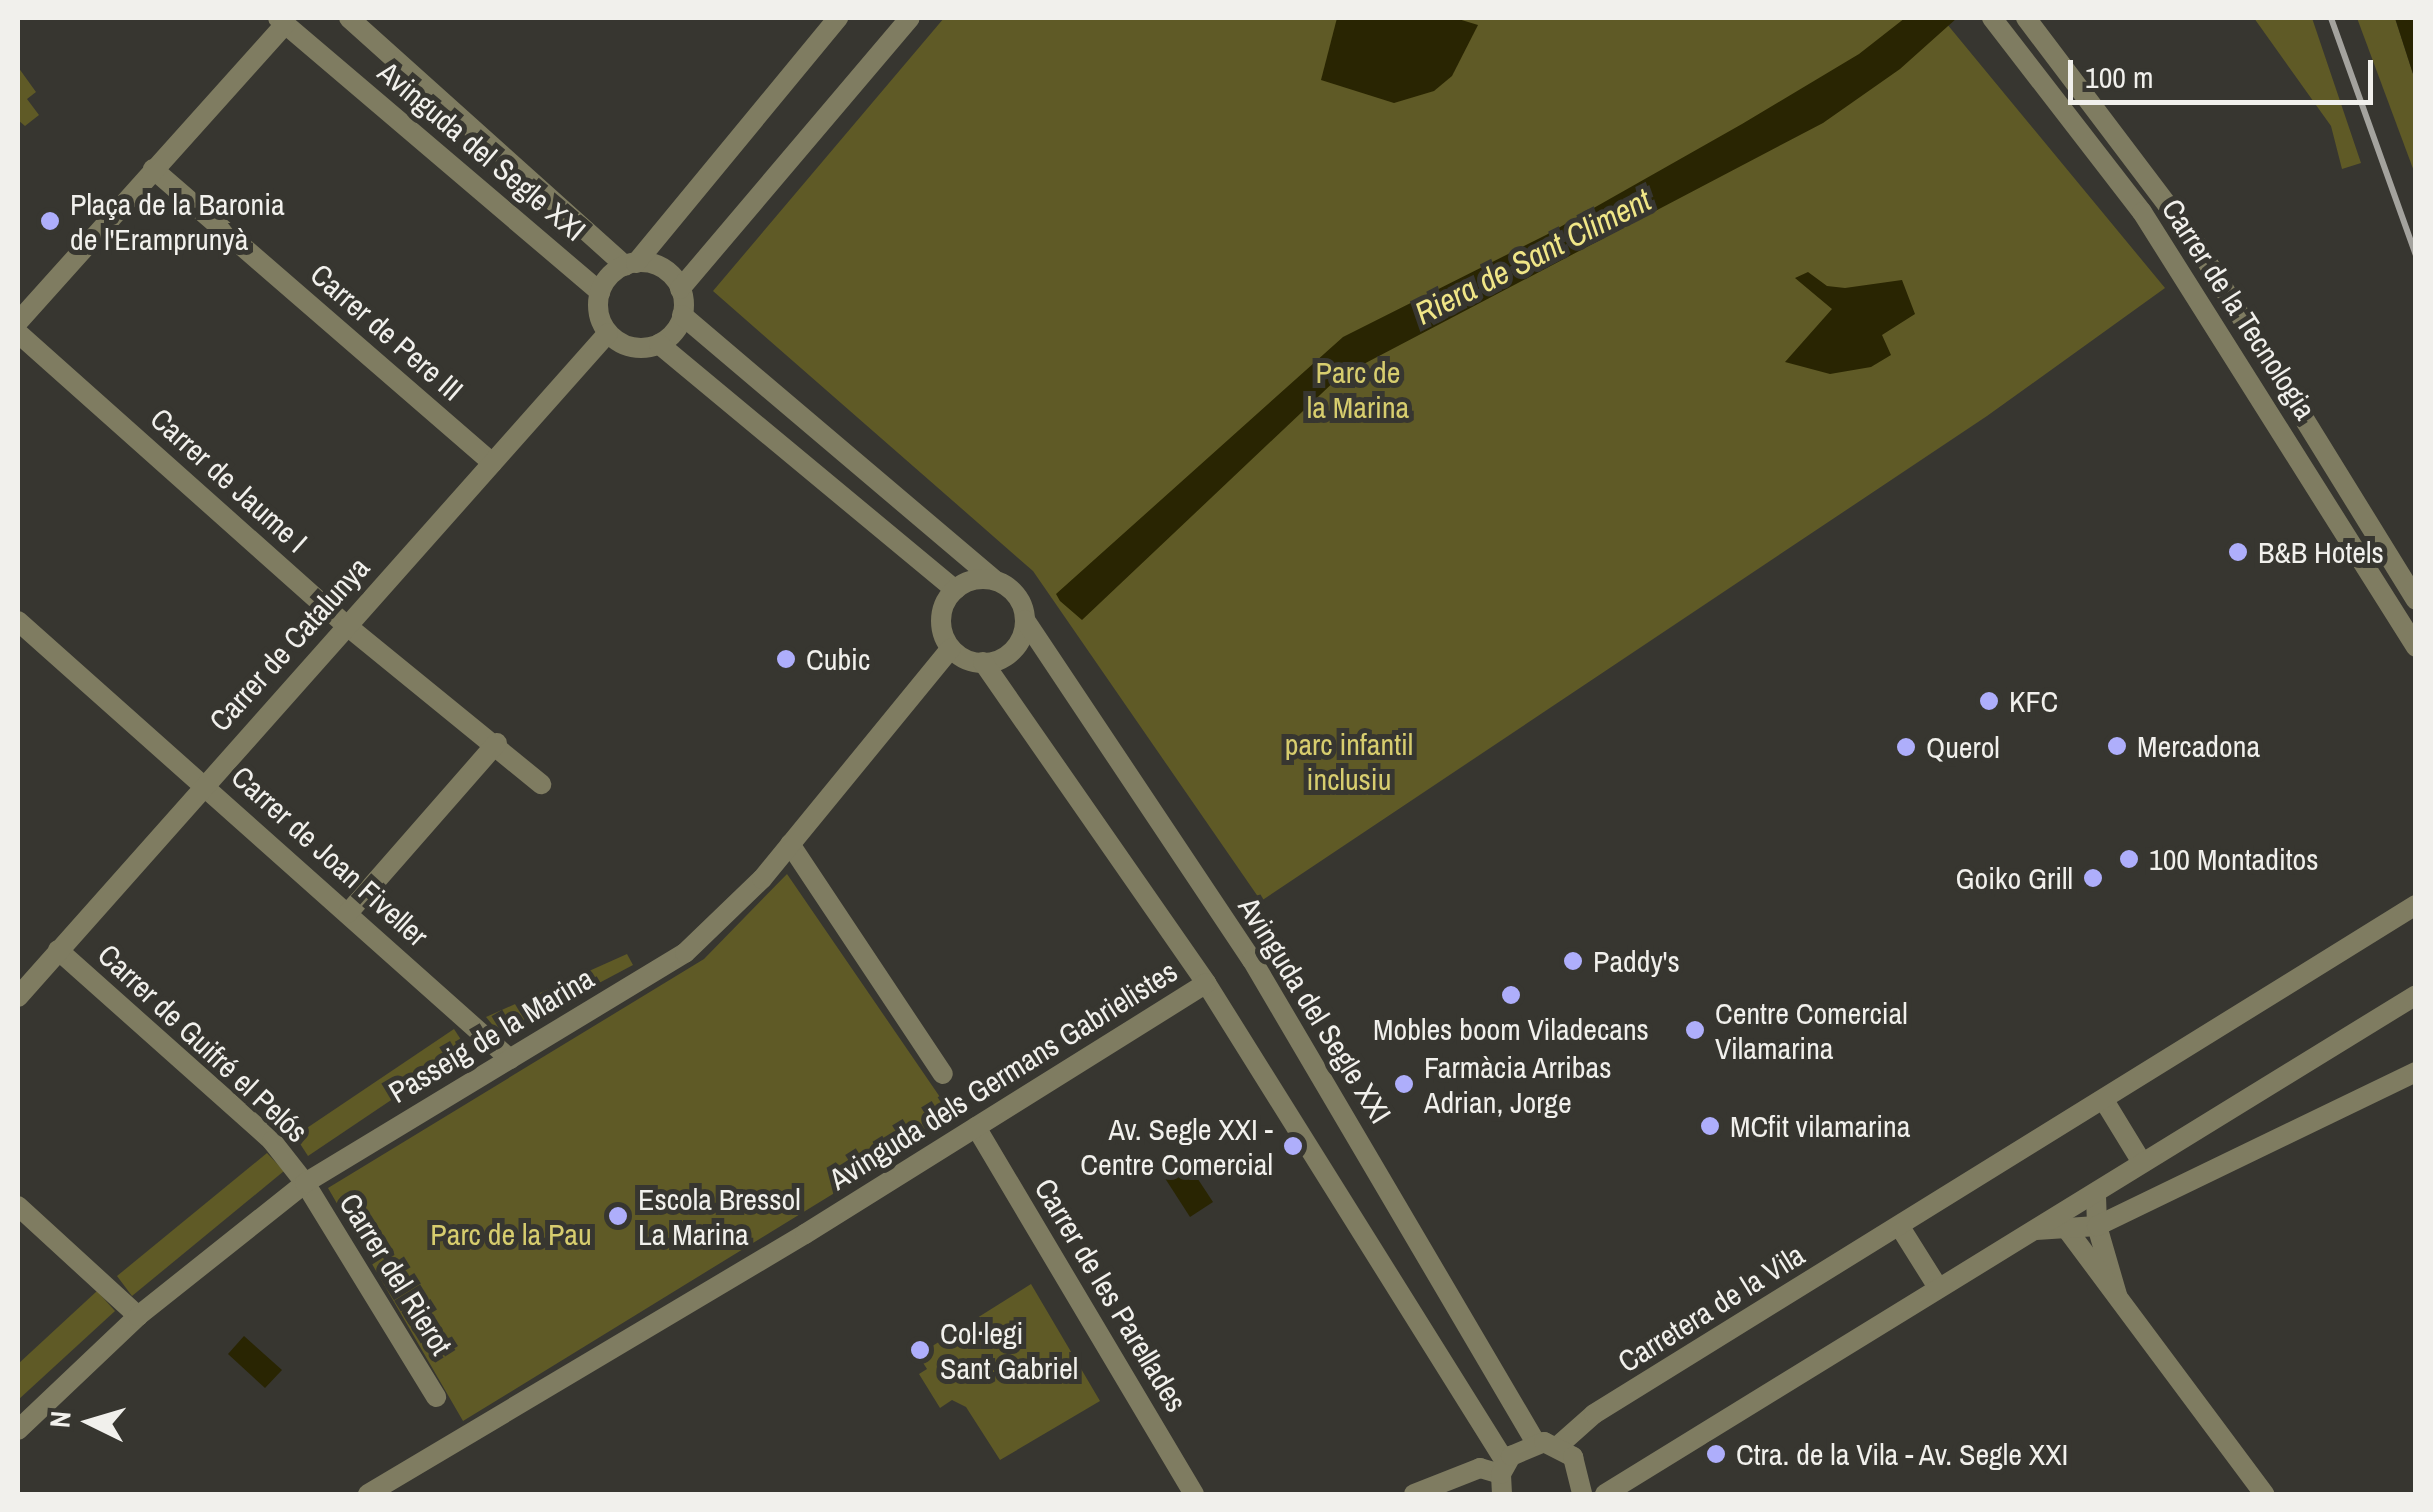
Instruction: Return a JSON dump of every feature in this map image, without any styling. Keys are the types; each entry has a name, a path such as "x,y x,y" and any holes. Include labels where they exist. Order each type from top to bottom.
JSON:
{"street":[{"name":"Avinguda del Segle XXI","path":"349,18 631,264"},
{"path":"631,264 659,267 680,289 682,315 659,344 632,347 608,333 600,318 600,292 631,264 838,18"},
{"path":"680,289 910,18"},
{"name":"Carrer de la Tecnologia","path":"1992,18 2022,50 2142,212 2416,647"},
{"name":"Avinguda del Segle XXI","path":"282,21 600,292"},
{"path":"18,322 282,21"},
{"name":"Carrer de la Tecnologia","path":"2032,24 2193,239 2416,600"},
{"name":"Carrer de Pere III","path":"153,169 492,463"},
{"path":"682,315 1018,598 1025,620 1012,650 982,662"},
{"name":"Carrer de Jaume I","path":"18,333 346,624 498,743 541,784"},
{"name":"Carrer de Catalunya","path":"18,997 608,333"},
{"path":"659,344 955,590"},
{"path":"994,580 978,579 955,590 942,618 951,648 982,662 1206,983 1503,1477"},
{"name":"Avinguda del Segle XXI","path":"1025,620 1252,960 1536,1443"},
{"name":"Carrer de Joan Fiveller","path":"18,621 510,1059"},
{"name":"Passeig de la Marina","path":"18,1430 138,1316 305,1183 685,954 790,844 951,648"},
{"path":"348,912 498,743"},
{"path":"790,844 943,1074"},
{"name":"Carretera de la Vila","path":"1558,1446 1594,1414 2105,1102 2416,906"},
{"name":"Carrer de Guifré el Pelós","path":"58,950 272,1141 305,1183"},
{"name":"Avinguda dels Germans Gabrielistes","path":"368,1494 976,1127 1206,983"},
{"path":"1605,1494 1938,1286 2096,1196 2141,1161 2416,995"},
{"path":"2036,1230 2097,1226 2416,1072"},
{"path":"2105,1102 2141,1161"},
{"name":"Carrer de les Parellades","path":"976,1127 1194,1494"},
{"name":"Carrer del Rierot","path":"305,1183 436,1397"},
{"path":"2096,1196 2097,1226 2118,1297"},
{"path":"18,1206 138,1316"},
{"path":"1900,1227 1938,1286"},
{"path":"2066,1228 2264,1494"},
{"path":"1503,1477 1536,1443 1558,1446 1578,1465 1582,1494"},
{"path":"1414,1494 1480,1468 1503,1477"}],"green space":[{"name":"Parc de la Marina","path":"944,18 1942,18 2165,288 1987,416 1261,901 1033,571 713,291"},
{"path":"2254,18 2312,18 2361,163 2342,169 2331,126"},
{"path":"2357,18 2395,18 2415,80 2415,174"},
{"path":"18,67 36,92 27,99 39,115 25,126 18,120"},
{"name":"Parc de la Pau","path":"787,874 955,1119 463,1421 328,1188 704,959"},
{"path":"627,954 633,965 501,1035 486,1017"},
{"path":"454,1029 467,1049 308,1156 295,1136"},
{"path":"267,1153 284,1171 132,1296 117,1276"},
{"path":"1031,1284 1100,1401 1000,1460 966,1407 952,1400 940,1408 919,1374 927,1369 918,1355"},
{"path":"97,1291 115,1311 18,1400 18,1364"}],"water":[{"path":"1337,18 1455,18 1478,25 1452,76 1434,91 1394,103 1321,80"},
{"name":"Riera de Sant Climent","path":"1905,18 1957,18 1900,69 1823,123 1339,377 1082,620 1060,601 1056,594 1343,337 1546,235 1742,124 1859,54"},
{"path":"2395,18 2415,18 2415,80"},
{"path":"1808,272 1827,286 1845,288 1902,280 1915,314 1882,335 1891,355 1871,367 1830,374 1785,362 1832,309 1795,278"},
{"path":"1184,1158 1213,1202 1190,1217 1161,1172"},
{"path":"244,1336 282,1370 265,1388 228,1354"}],"railway":[{"path":"2331,18 2416,255"}],"place":[{"name":"Plaça de la Baronia de l'Eramprunyà","path":"50,221"},
{"name":"B&B Hotels","path":"2238,552"},
{"name":"Cubic","path":"786,659"},
{"name":"KFC","path":"1989,701"},
{"name":"Mercadona","path":"2117,746"},
{"name":"Querol","path":"1906,747"},
{"name":"100 Montaditos","path":"2129,859"},
{"name":"Goiko Grill","path":"2093,878"},
{"name":"Paddy's","path":"1573,961"},
{"name":"Mobles boom Viladecans","path":"1511,995"},
{"name":"Centre Comercial Vilamarina","path":"1695,1030"},
{"name":"Farmàcia Arribas Adrian, Jorge","path":"1404,1084"},
{"name":"MCfit vilamarina","path":"1710,1126"},
{"name":"Av. Segle XXI - Centre Comercial","path":"1293,1146"},
{"name":"Escola Bressol La Marina","path":"618,1216"},
{"name":"Col·legi Sant Gabriel","path":"920,1350"},
{"name":"Ctra. de la Vila - Av. Segle XXI","path":"1716,1454"}],"park label":[{"name":"parc infantil inclusiu","path":"1349,761"}]}
